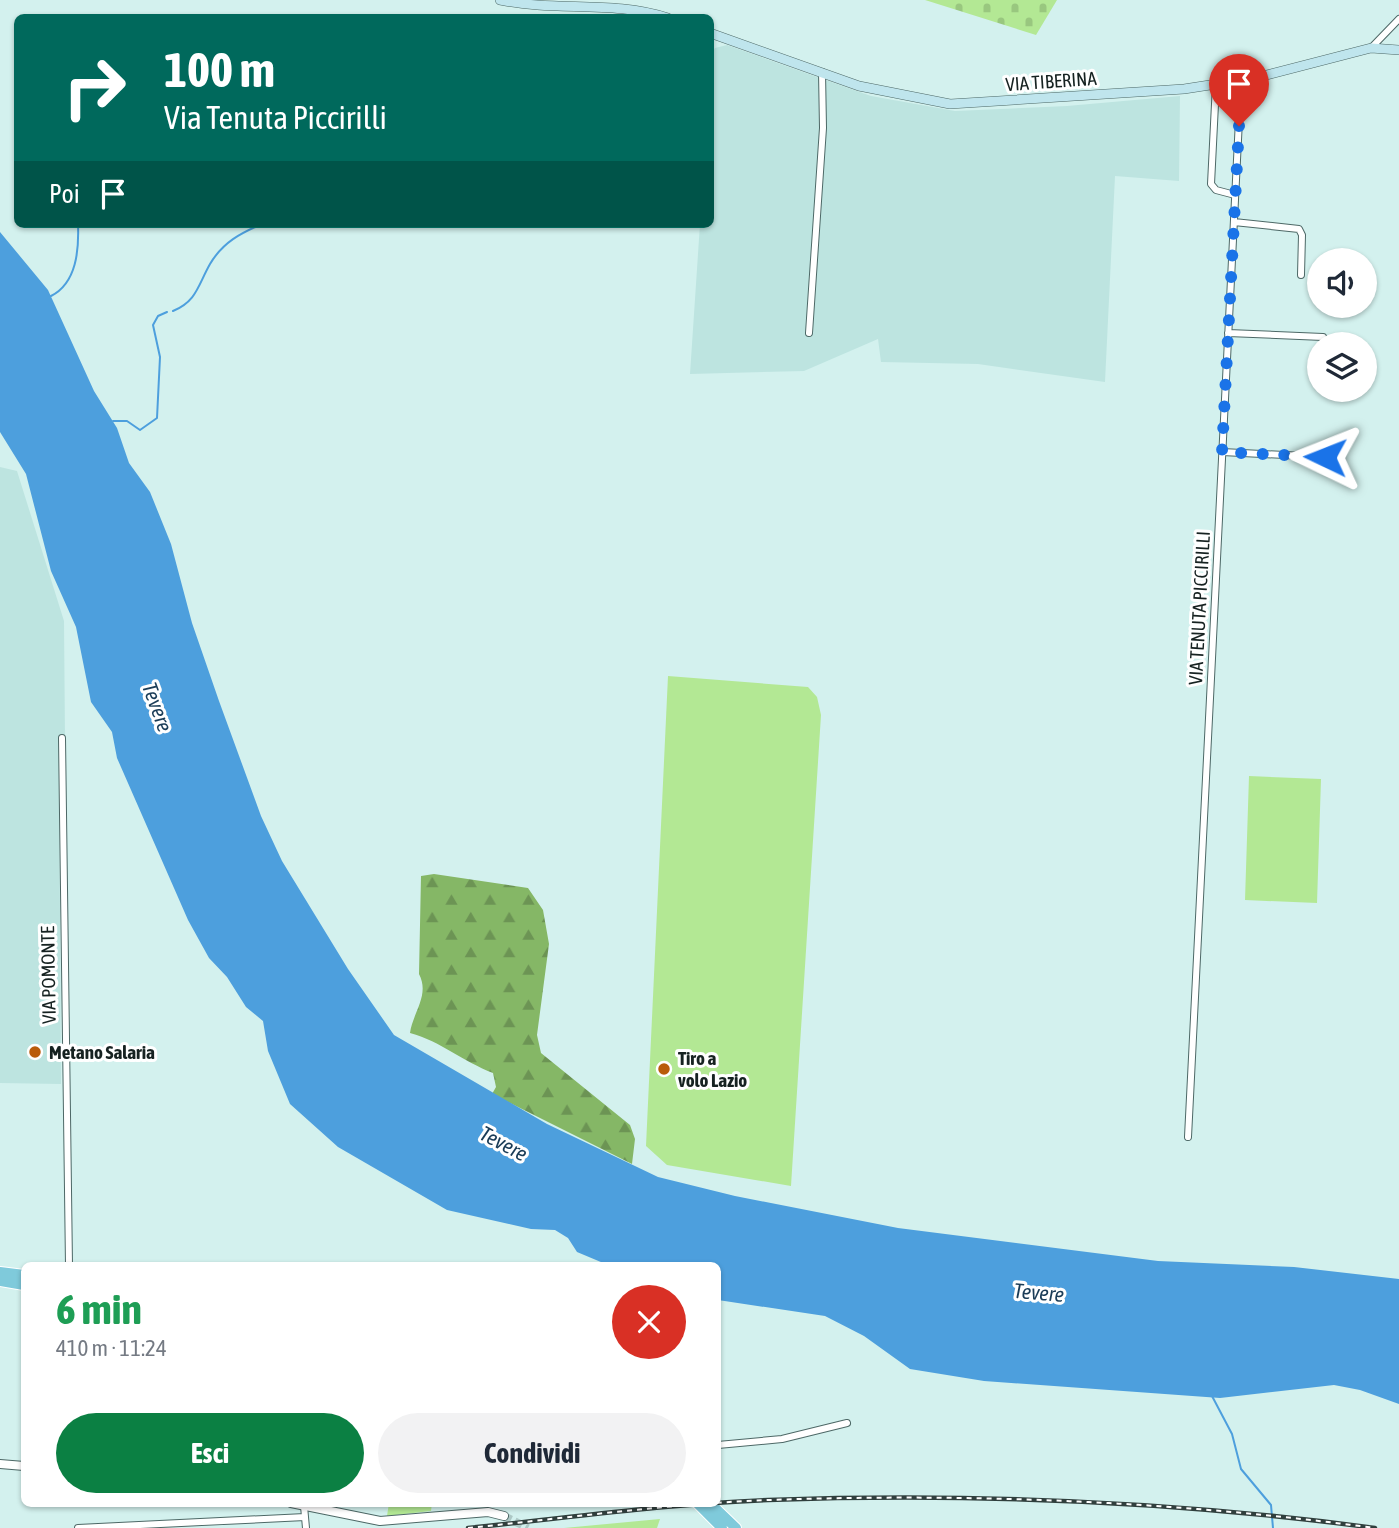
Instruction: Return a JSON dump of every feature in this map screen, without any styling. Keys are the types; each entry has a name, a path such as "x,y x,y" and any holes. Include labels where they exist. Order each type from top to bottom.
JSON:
{"main road":[{"path":"500,0 525,4 609,5 650,14"},
{"name":"VIA TIBERINA","path":"714,34 881,92 950,104 1062,98 1216,83 1241,80 1371,48 1399,51"},
{"path":"0,1272 21,1275"},
{"path":"0,1282 21,1285"},
{"path":"701,1507 720,1527"},
{"path":"714,1507 736,1528"}],"street":[{"path":"1371,48 1399,19"},
{"path":"809,333 822,128 822,72"},
{"name":"VIA TENUTA PICCIRILLI","path":"1188,1137 1241,80"},
{"path":"1216,83 1211,184 1216,190 1235,195"},
{"path":"1234,222 1298,228 1302,237 1301,275"},
{"path":"1228,332 1307,336"},
{"path":"1222,452 1325,457"},
{"name":"VIA POMONTE","path":"62,738 68,1262"},
{"name":"VIA POMONTE","path":"64,1262 66,1254"},
{"path":"721,1445 782,1439 847,1423"},
{"path":"0,1465 21,1466"},
{"path":"304,1507 306,1528"},
{"path":"309,1507 380,1521 490,1512 504,1516"},
{"path":"474,1507 474,1513"},
{"path":"78,1528 305,1517"}],"shaded area":[{"path":"727,45 871,96 955,111 1067,106 1180,96 1179,181 1115,176 1105,382 978,364 881,362 878,339 804,371 690,374 700,228 714,228 715,48"},
{"path":"0,467 17,471 64,621 65,740 59,741 61,1084 0,1083"}],"green space":[{"path":"925,0 1057,0 1036,35"},
{"path":"668,676 808,687 817,697 821,715 791,1186 667,1165 646,1146"},
{"path":"1249,776 1321,779 1317,903 1245,900"},
{"path":"434,874 528,888 543,910 549,944 537,1035 541,1053 630,1125 635,1139 632,1164 492,1094 496,1087 493,1073 432,1041 410,1033 423,989 419,974 421,876"},
{"path":"388,1507 432,1507 431,1511 387,1516"},
{"path":"660,1519 657,1528 564,1528"}],"water":[{"name":"Tevere","path":"0,232 48,290 94,391 117,428 129,463 150,492 171,544 192,623 219,701 261,816 282,861 348,969 394,1035 547,1124 658,1177 735,1196 898,1228 1158,1261 1294,1267 1399,1279 1399,1404 1360,1390 1334,1385 1220,1398 984,1381 910,1369 864,1336 825,1316 721,1300 721,1262 601,1262 577,1252 568,1238 555,1230 531,1229 447,1210 338,1147 290,1104 268,1051 263,1021 246,1007 227,977 209,958 188,920 117,758 112,732 91,702 76,627 51,571 26,474 0,432"}],"waterway":[{"path":"51,296 66,283 75,264 78,228"},
{"path":"173,311 192,297 221,250 254,228"},
{"path":"113,421 127,421 140,430 157,418 160,357 153,325 158,316 167,312"},
{"path":"1212,1396 1232,1434 1241,1469 1271,1505 1273,1528"}],"tunnel":[{"path":"504,1516 528,1528"}],"railway":[{"path":"721,1503 844,1498 1072,1501 1224,1511 1375,1528"},
{"path":"468,1528 668,1507"}],"place":[{"name":"Metano Salaria","path":"35,1052"},
{"name":"Tiro a volo Lazio","path":"664,1069"}],"route":[{"path":"1239,126 1222,452 1325,457"}]}
